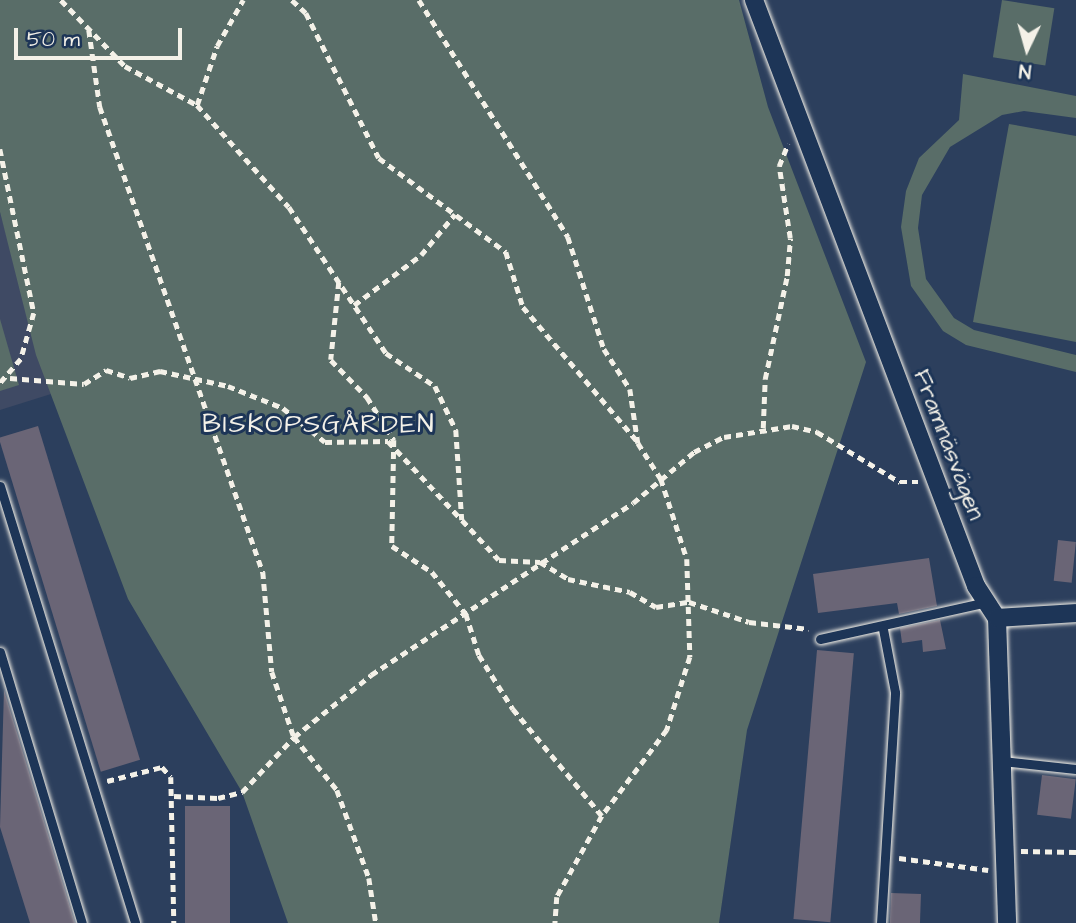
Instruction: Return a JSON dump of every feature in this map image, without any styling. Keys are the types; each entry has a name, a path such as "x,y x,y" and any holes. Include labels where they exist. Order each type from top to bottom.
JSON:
{"street":[{"name":"Framnäsvägen","path":"754,0 936,483 986,602 997,618"},
{"path":"1007,923 997,618 1076,613"}],"lane":[{"path":"0,486 135,923"},
{"path":"820,639 883,629 986,602"},
{"path":"881,923 895,692 883,629"},
{"path":"0,652 82,923"},
{"path":"1002,761 1076,769"}],"path":[{"path":"61,0 125,66 197,105 289,207 386,353 435,386 456,430 462,520"},
{"path":"197,105 217,46 243,0"},
{"path":"292,0 306,13 379,158 506,252 523,307 638,443 661,479 687,559 690,657 667,730 602,816 557,897 555,923"},
{"path":"419,0 568,237 604,349 630,389 638,443"},
{"path":"89,30 100,107 263,572 272,672 294,737 337,790 369,878 376,923"},
{"path":"763,428 790,238 779,166 797,120"},
{"path":"0,149 34,313 10,378"},
{"path":"354,305 421,255 455,214"},
{"path":"339,281 331,360 367,397 394,445 499,560 540,562 568,579 631,592 656,607 689,602 749,622 807,627 820,639"},
{"path":"0,383 10,378 83,384 106,370 130,378 160,372 283,408 325,442 351,438 394,445"},
{"path":"174,796 218,798 242,792 294,737 371,675 466,614 661,479 694,452 763,428 817,432 900,482 936,483"},
{"path":"394,445 392,546 432,572 466,614 479,655 513,709 547,757 602,816"},
{"path":"93,786 162,766 174,796 174,923"},
{"path":"1004,850 1076,852"},
{"path":"884,856 1005,873"}],"shaded area":[{"path":"0,212 51,394 0,410"}],"green space":[{"path":"0,0 739,0 768,107 866,362 747,730 719,923 288,923 242,792 128,599 36,355 0,212"},
{"path":"1002,0 1054,8 1045,66 993,57"},
{"path":"963,74 1076,96 1076,118 1024,111 1002,115 950,147 922,195 918,228 926,279 954,318 974,330 1076,355 1076,372 966,345 943,331 911,286 901,227 906,191 919,158 959,120"},
{"path":"1009,124 1076,136 1076,342 973,322"},
{"path":"0,319 19,385 0,391"}],"building":[{"path":"38,426 140,760 101,772 0,442 0,438"},
{"path":"1058,540 1076,542 1072,583 1054,581"},
{"path":"929,558 937,606 899,614 897,603 818,613 813,574"},
{"path":"940,620 946,649 923,652 922,640 902,643 900,628"},
{"path":"817,650 854,653 830,922 793,919"},
{"path":"4,690 75,923 30,923 0,827"},
{"path":"1042,775 1076,779 1071,819 1037,815"},
{"path":"185,806 230,806 230,923 185,923"},
{"path":"891,893 921,894 920,923 890,923"}],"district":[{"name":"BISKOPSGÅRDEN","path":"319,425"}]}
